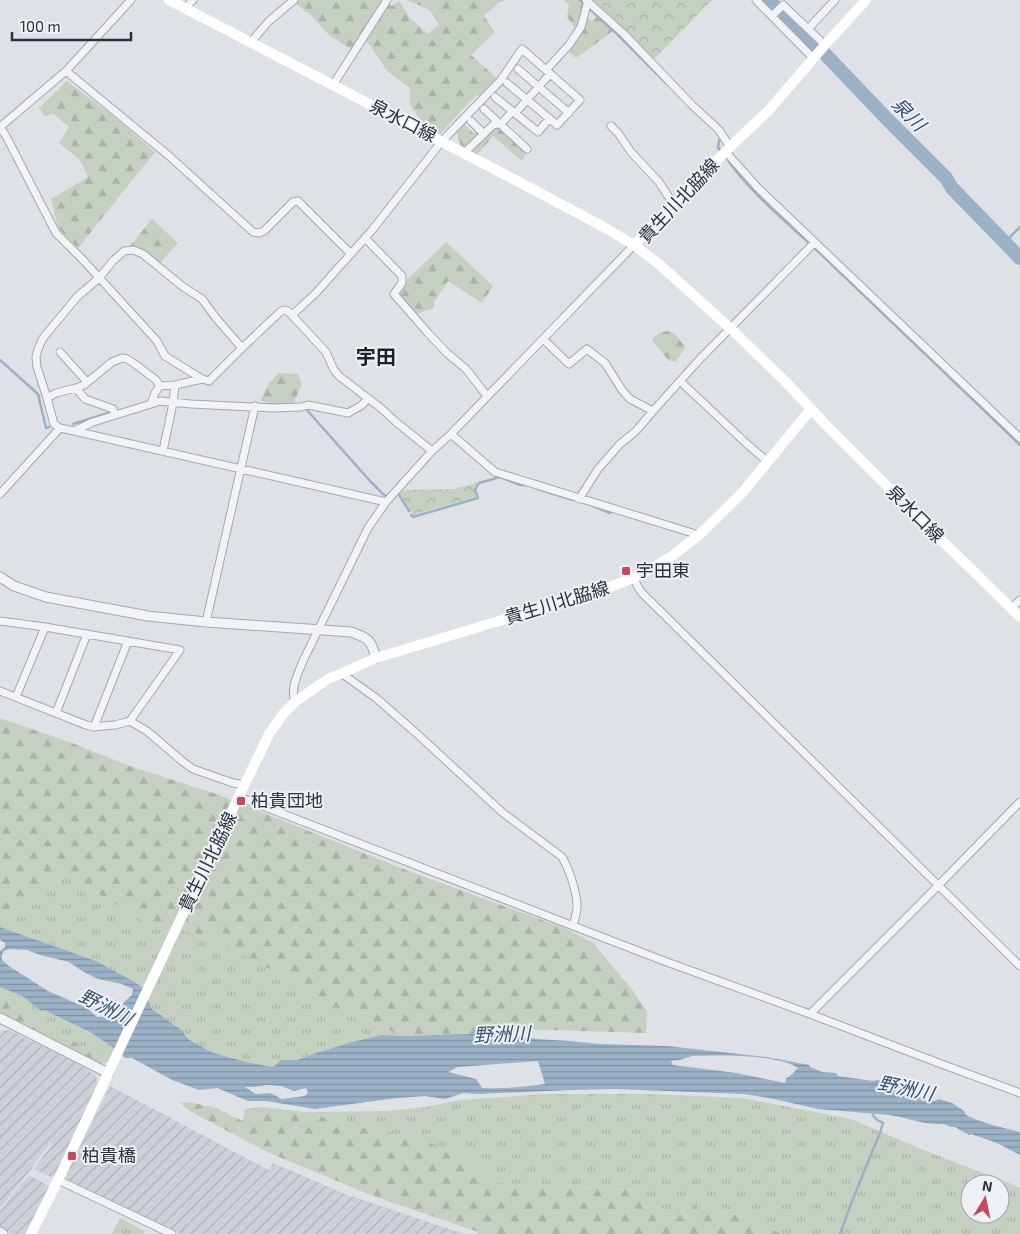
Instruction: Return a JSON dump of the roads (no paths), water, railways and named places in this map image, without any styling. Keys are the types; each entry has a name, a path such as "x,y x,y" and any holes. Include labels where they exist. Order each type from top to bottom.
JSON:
{"main road":[{"name":"泉水口線","path":"170,0 442,141 634,245"},
{"name":"貴生川北脇線","path":"31,1234 269,734 295,702 326,680 376,658 605,589 634,578 672,556 699,535 743,492 811,409 785,381 730,329 660,265 634,245 769,110 865,0"},
{"name":"泉水口線","path":"811,409 1020,617"}],"street":[{"path":"132,0 66,71 0,127 56,233 157,341 165,356 202,378 210,381 242,348 284,310 292,314 326,352 334,370 339,376 432,451"},
{"path":"185,8 192,0"},
{"path":"251,42 269,21 294,0"},
{"path":"333,85 387,0"},
{"path":"756,0 814,59"},
{"path":"808,29 835,0"},
{"path":"464,153 493,126 502,123 511,113 517,110 538,87 581,27 587,1 624,34 685,98 719,130 728,149 758,188 1020,438"},
{"path":"772,16 783,4 825,45"},
{"path":"292,314 314,294 365,238 442,141 500,81 522,49 580,100 557,125 507,83"},
{"path":"518,69 569,112"},
{"path":"66,71 168,155 253,232 259,233 264,231 298,200 351,254"},
{"path":"495,97 538,132 549,119"},
{"path":"484,109 527,149"},
{"path":"471,121 484,134"},
{"path":"611,126 659,182 674,204"},
{"path":"365,238 402,276 402,283 394,294 447,353 466,369 487,396"},
{"path":"579,498 598,469 620,444 636,432 680,381 815,242"},
{"path":"295,702 293,696 294,682 368,528 386,502 432,451 451,434 634,245"},
{"path":"242,348 202,299 182,286 143,254 133,250 124,251 72,303 43,338 36,357 37,367 54,424 60,428 386,502"},
{"path":"543,339 569,364 587,349 605,363 622,390 630,398 653,411"},
{"path":"60,352 87,382"},
{"path":"47,398 56,393 76,388 87,382 112,362 122,358 135,364 156,380 160,386"},
{"path":"151,404 155,392 160,386 175,385 202,378"},
{"path":"680,381 768,462"},
{"path":"163,451 175,385"},
{"path":"76,388 85,399 113,408 115,415"},
{"path":"74,431 93,422 160,401 273,408 308,405 348,413 362,405 368,398"},
{"path":"206,622 255,406"},
{"path":"0,494 60,428"},
{"path":"451,434 495,472 699,535"},
{"path":"0,577 14,586 46,597 148,616 351,632 366,637 372,646 376,658"},
{"path":"634,578 641,592 1020,966"},
{"path":"1011,608 1020,600"},
{"path":"0,691 86,725 94,727 115,725 130,721 180,650 45,627 1,623"},
{"path":"16,697 45,627"},
{"path":"56,713 87,634"},
{"path":"94,727 128,641"},
{"path":"341,673 376,698 503,813 562,857 566,864 577,903 573,925"},
{"path":"130,721 147,731 194,769 233,783 245,785"},
{"path":"239,797 726,984 1020,1093"},
{"path":"810,1014 1020,802"},
{"path":"0,1018 110,1069"},
{"path":"58,1180 172,1234"}],"water":[{"name":"野洲川","path":"0,927 96,961 143,988 152,1009 180,1029 188,1039 211,1052 246,1062 273,1067 281,1060 297,1060 352,1042 382,1035 474,1034 505,1034 537,1039 600,1044 667,1046 766,1057 809,1065 822,1072 836,1073 838,1076 895,1084 914,1092 920,1098 928,1101 939,1099 952,1103 964,1111 966,1115 977,1120 1020,1132 1020,1155 997,1143 971,1134 969,1135 945,1124 925,1123 889,1115 818,1109 744,1094 616,1089 463,1093 445,1099 425,1096 397,1098 315,1109 266,1101 248,1101 217,1088 199,1090 172,1080 132,1058 125,1058 90,1032 44,1010 41,1011 22,996 0,987 0,951 5,947 5,943 0,940","holes":["10,949 27,950 69,962 98,979 122,984 133,989 132,995 125,1001 115,1016 97,1017 87,1008 48,991 9,966 2,960 4,951","692,1056 747,1056 777,1060 798,1068 786,1078 785,1083 736,1073 673,1065 671,1061","538,1061 545,1084 514,1088 482,1088 476,1079 448,1072 458,1067","267,1085 281,1086 294,1091 306,1088 308,1092 305,1096 282,1099 270,1093 256,1094 245,1087"]}],"waterway":[{"path":"580,0 666,83"},
{"name":"泉川","path":"768,0 825,54 946,178 952,188 1020,258"},
{"path":"720,136 718,148 721,151"},
{"path":"725,156 747,184 772,210 825,258 1020,445"},
{"path":"1005,242 1020,227"},
{"path":"0,360 38,394 46,428 49,427"},
{"path":"265,404 296,404"},
{"path":"306,409 370,481 386,496"},
{"path":"73,424 111,412"},
{"path":"411,515 413,517 478,498 475,490 479,483 500,477 520,485 528,485"},
{"path":"538,489 573,500"},
{"path":"396,495 398,493 409,511"},
{"path":"593,506 610,513"},
{"path":"840,1234 883,1123 873,1115 872,1111"}],"place":[{"name":"宇田東","path":"626,571"},
{"name":"柏貴団地","path":"241,801"},
{"name":"柏貴橋","path":"72,1156"}],"district":[{"name":"宇田","path":"376,357"}]}
